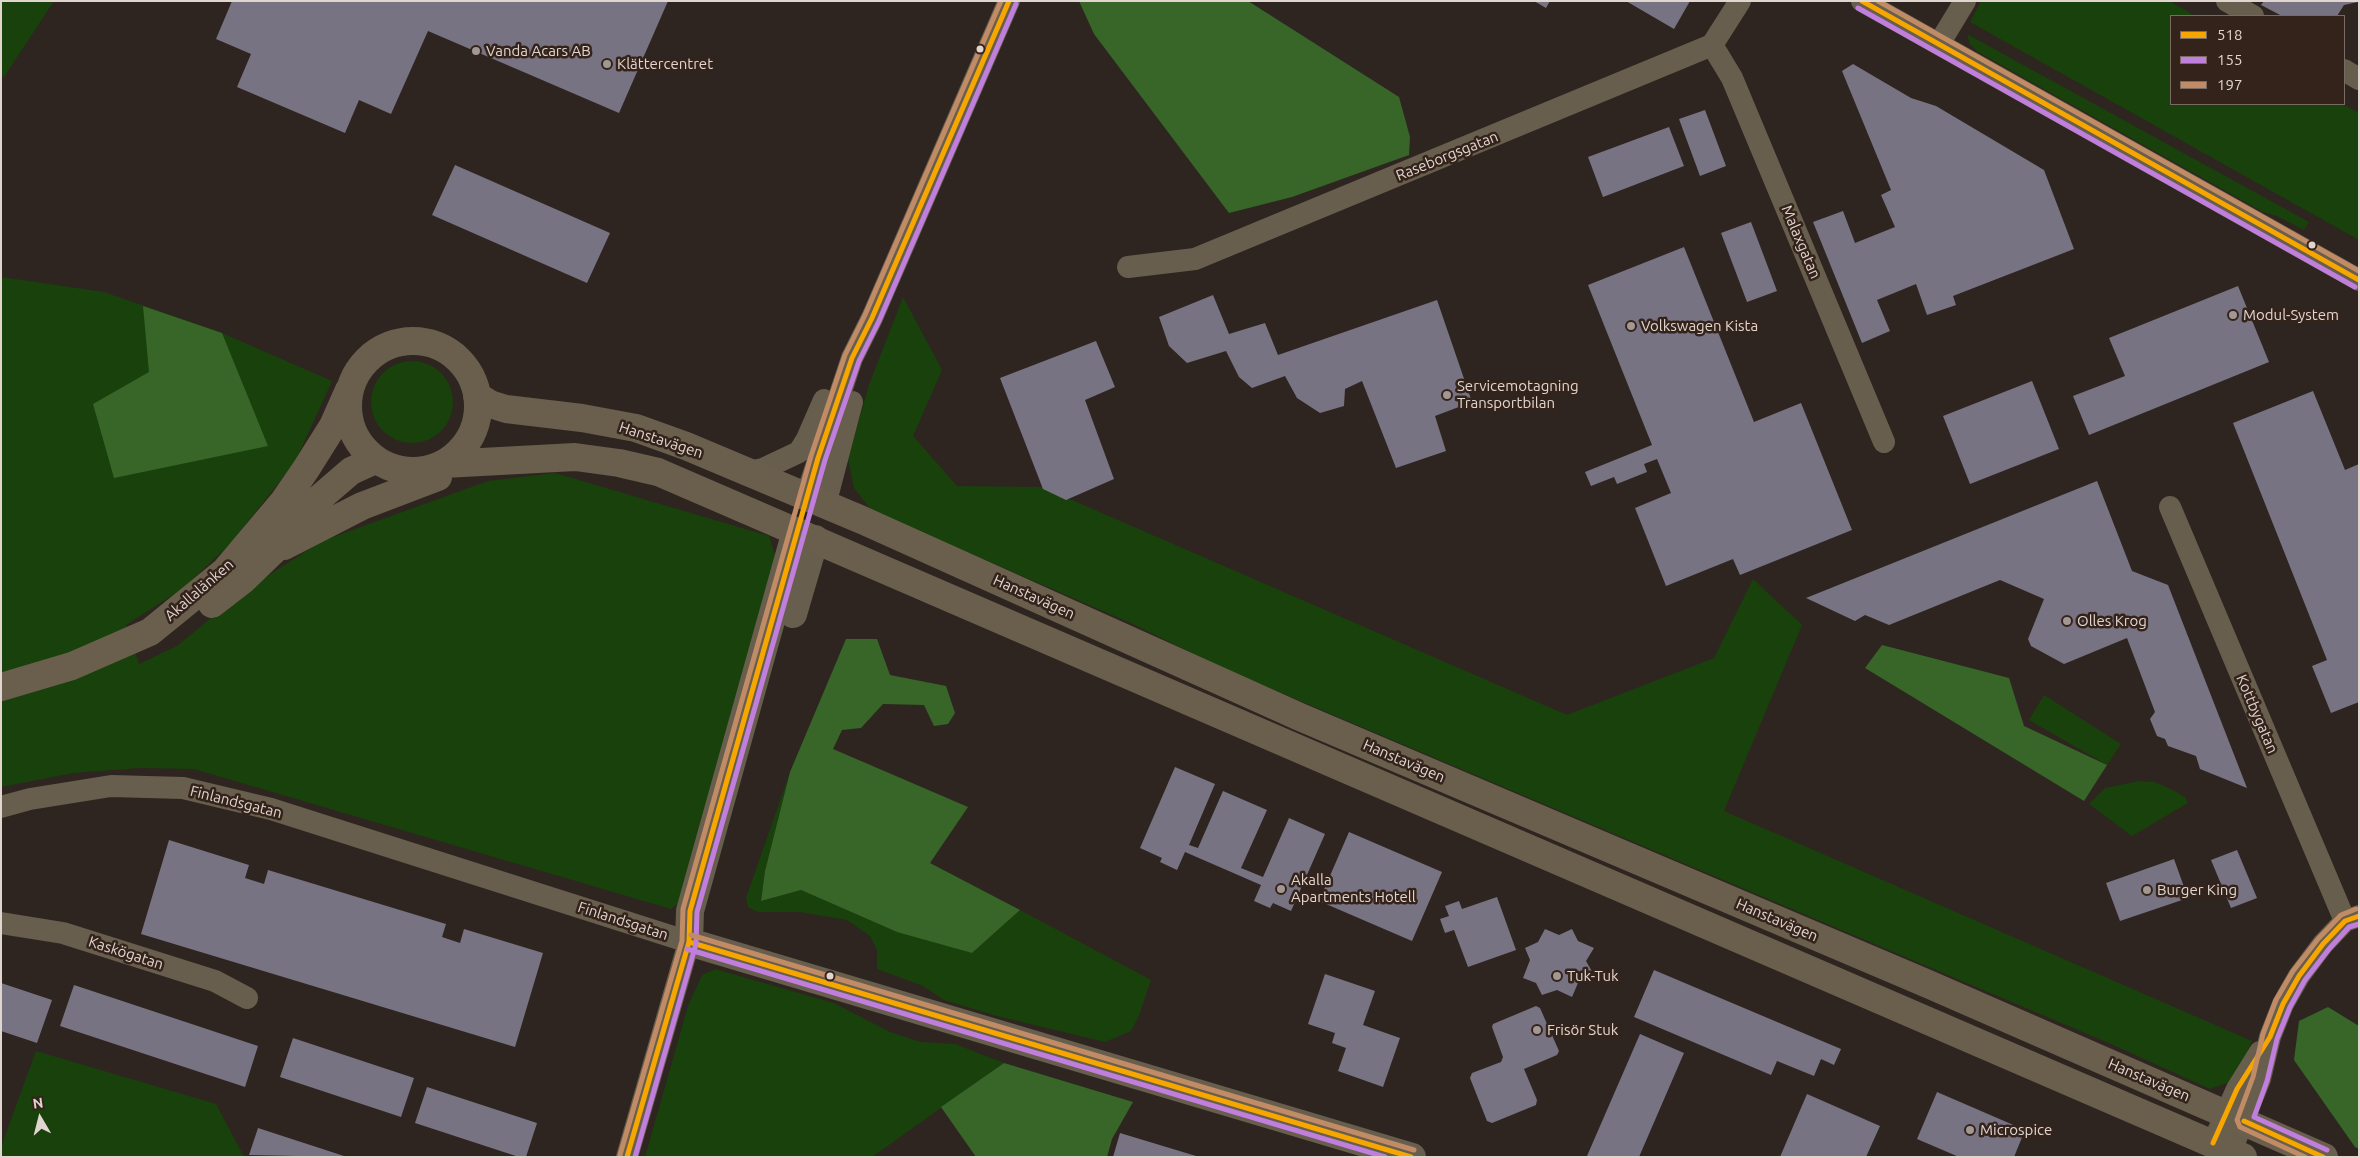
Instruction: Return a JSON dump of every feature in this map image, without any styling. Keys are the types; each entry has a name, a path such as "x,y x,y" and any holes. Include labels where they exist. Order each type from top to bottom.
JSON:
{"main road":[{"path":"410,341 429,342 446,350 461,362 472,378 477,396 477,416 471,435 460,452 444,464 427,470 409,471 391,468 375,460 361,446 351,429 347,409 349,390 356,372 366,360 392,344 410,341"},
{"name":"Akallalänken","path":"1,687 72,666 150,632 225,571 284,501 306,469 333,426 349,390"},
{"name":"Hanstavägen","path":"477,396 490,404 506,409 582,418 636,428 686,446 888,532 1300,717 2236,1117 2324,1157"},
{"name":"Hanstavägen","path":"444,464 487,460 574,457 619,463 658,472 2229,1150"},
{"name":"Akallalänken","path":"1,706 98,674 174,635 243,580 272,552 316,502 351,471 375,460"},
{"path":"272,552 362,506 487,460"},
{"path":"806,535 815,501"}],"street":[{"path":"815,501 852,358 872,318 1009,1"},
{"path":"1712,45 1740,1"},
{"path":"1862,1 2359,280"},
{"path":"1939,44 1965,1"},
{"path":"2227,1 2251,15"},
{"name":"Raseborgsgatan","path":"1128,267 1195,258 1712,45"},
{"name":"Malaxgatan","path":"1712,45 1732,78 1884,442"},
{"path":"2345,71 2359,79"},
{"path":"815,501 872,318"},
{"path":"749,472 763,469 799,452 807,440 831,382 852,358"},
{"name":"Kottbygatan","path":"2170,507 2352,919"},
{"path":"627,1157 689,942 690,911 806,535"},
{"name":"Finlandsgatan","path":"1,807 30,799 111,786 184,788 271,809 689,942 1412,1157"},
{"path":"2229,1150 2236,1117 2260,1079 2270,1037 2284,1004 2299,976 2323,944 2352,919"},
{"name":"Kaskögatan","path":"1,923 63,933 214,982 247,998"}],"green space":[{"path":"1,1 54,1 4,77 1,75"},
{"path":"1079,1 1248,1 1399,97 1410,137 1409,155 1292,197 1229,213 1094,34"},
{"path":"1981,1 2170,1 2193,15 2170,15 2170,105 2344,105 2359,113 2359,240 1970,22"},
{"path":"1967,34 2309,222 2304,230 2277,216 2263,212 1978,52 1970,44"},
{"path":"1,277 104,292 222,333 332,381 295,462 231,543 182,589 126,625 139,664 177,646 244,591 322,541 488,481 555,473 769,536 777,561 686,897 671,909 194,769 140,768 73,773 1,787"},
{"path":"903,297 942,370 913,436 957,486 1042,487 1567,715 1714,658 1753,579 1802,625 1724,811 2252,1041 2236,1080 2210,1089 2111,1044 1220,667 1133,624 872,511 854,488 848,458 869,385"},
{"path":"143,306 222,333 268,446 114,478 93,404 149,372"},
{"path":"412,361 428,364 441,373 450,386 453,402 450,418 441,431 428,440 412,443 396,440 383,431 374,418 371,402 374,386 383,373 396,364"},
{"path":"846,639 877,639 890,675 946,686 955,713 948,724 934,726 924,705 883,704 861,728 842,730 833,749 968,807 930,863 1020,910 972,953 897,932 801,890 761,901 765,871 790,772"},
{"path":"1882,645 2009,678 2024,726 2107,765 2084,801 1865,668"},
{"path":"2044,695 2121,744 2107,765 2029,720"},
{"path":"790,772 765,871 761,901 801,890 885,927 972,953 1020,910 1151,980 1139,1016 1131,1031 1105,1042 997,1016 944,1000 923,986 877,969 877,950 870,936 847,920 800,912 758,912 748,907 746,898"},
{"path":"2139,781 2154,782 2171,789 2185,797 2188,803 2132,836 2089,804 2105,788"},
{"path":"715,969 834,1003 890,1032 920,1042 955,1044 1004,1063 872,1157 645,1157 688,1006 702,975"},
{"path":"2328,1007 2359,1026 2359,1149 2355,1147 2294,1060 2299,1021"},
{"path":"36,1051 216,1104 244,1157 1,1157 1,1147"},
{"path":"1004,1063 1133,1102 1112,1139 1107,1157 976,1157 941,1107"}],"building":[{"path":"232,1 668,1 619,113 428,31 391,114 359,100 345,133 237,87 251,54 216,39"},
{"path":"1534,1 1550,1 1546,8"},
{"path":"1626,1 1690,1 1674,29"},
{"path":"2264,1 2358,1 2344,5 2338,15 2280,15 2261,5"},
{"path":"1853,64 1911,98 1936,106 2044,170 2074,249 1953,296 1956,305 1927,315 1916,284 1877,300 1890,331 1862,343 1813,222 1843,211 1855,243 1895,227 1881,195 1891,190 1842,71"},
{"path":"1705,110 1726,166 1700,176 1679,119"},
{"path":"1669,127 1684,166 1603,197 1588,157"},
{"path":"455,165 610,233 587,283 432,215"},
{"path":"1751,222 1777,291 1747,302 1721,233"},
{"path":"1684,247 1754,422 1801,403 1852,530 1740,575 1733,559 1666,586 1635,508 1671,493 1657,459 1644,464 1647,472 1617,484 1614,477 1591,486 1585,472 1652,445 1588,285"},
{"path":"2238,286 2269,362 2089,435 2073,396 2125,376 2109,338"},
{"path":"1213,295 1229,334 1265,323 1278,355 1437,300 1472,402 1435,416 1446,451 1396,468 1362,381 1345,389 1344,406 1320,413 1297,398 1285,376 1252,388 1239,377 1226,351 1187,363 1169,346 1159,317"},
{"path":"1096,341 1115,387 1085,400 1114,479 1066,500 1043,489 1000,378"},
{"path":"2032,381 2059,449 1970,484 1943,416"},
{"path":"2313,391 2345,470 2359,464 2359,702 2331,713 2312,666 2327,660 2233,423"},
{"path":"2097,481 2132,571 2168,585 2247,788 2200,769 2196,756 2168,746 2165,739 2157,736 2150,719 2155,712 2127,638 2064,664 2031,646 2028,639 2044,599 2000,580 1889,625 1865,615 1855,621 1806,598"},
{"path":"1175,767 1215,784 1189,845 1198,848 1223,791 1267,810 1241,868 1263,877 1289,818 1325,834 1291,911 1273,903 1270,908 1254,901 1261,885 1185,852 1177,870 1160,862 1162,858 1140,848"},
{"path":"1349,832 1442,872 1412,941 1319,901"},
{"path":"169,840 249,865 245,878 264,884 268,870 446,924 442,937 460,943 464,929 543,953 515,1047 141,934"},
{"path":"2237,850 2257,898 2231,908 2211,860"},
{"name":"Burger King","path":"2174,859 2188,898 2120,921 2106,883"},
{"path":"1497,897 1516,950 1468,967 1454,930 1445,933 1440,919 1449,916 1445,906 1459,901 1462,909"},
{"path":"1545,929 1559,935 1572,929 1578,941 1594,948 1586,961 1594,975 1578,983 1572,997 1557,990 1542,995 1536,983 1523,978 1530,960 1525,948 1538,942"},
{"path":"1654,970 1841,1049 1834,1065 1821,1059 1814,1076 1777,1061 1771,1075 1634,1017"},
{"path":"1325,974 1375,991 1363,1025 1400,1038 1383,1087 1338,1071 1346,1048 1332,1043 1335,1033 1308,1024"},
{"path":"1,983 52,1000 37,1043 1,1031"},
{"path":"74,985 258,1046 245,1087 60,1026"},
{"path":"1536,1006 1540,1008 1559,1051 1557,1055 1524,1069 1537,1100 1536,1105 1492,1123 1487,1121 1470,1078 1472,1073 1501,1062 1503,1057 1492,1027 1493,1024"},
{"path":"1640,1034 1684,1053 1639,1157 1587,1156"},
{"path":"293,1038 414,1078 401,1117 280,1077"},
{"path":"427,1087 537,1123 526,1157 519,1157 415,1123"},
{"path":"1937,1092 2025,1130 2014,1157 1959,1157 1917,1139"},
{"path":"1807,1094 1880,1126 1866,1157 1780,1157"},
{"path":"258,1128 344,1156 344,1157 249,1155"},
{"path":"1120,1133 1196,1156 1196,1157 1113,1157"}],"transit line":[{"name":"197","path":"620,1155 682,941 683,909 811,456 845,355 865,315 1001,1"},
{"name":"518","path":"627,1157 689,942 690,911 818,458 852,358 872,318 1009,1"},
{"name":"518","path":"1862,1 2359,280"},
{"name":"197","path":"1878,1 2359,271"},
{"name":"155","path":"635,1157 696,944 697,912 825,460 859,361 879,321 1016,4"},
{"name":"155","path":"1858,8 2355,287"},
{"name":"197","path":"2305,1157 2240,1127 2237,1120 2253,1077 2263,1034 2276,1000 2293,971 2318,939 2341,915 2356,909"},
{"name":"518","path":"2213,1143 2237,1089 2270,1037 2283,1004 2299,976 2323,944 2345,921 2359,916"},
{"name":"155","path":"2327,1150 2254,1117 2267,1081 2277,1039 2290,1007 2305,980 2329,949 2349,927 2359,924"},
{"name":"197","path":"691,935 1414,1150"},
{"name":"518","path":"689,942 1411,1157"},
{"name":"155","path":"687,949 1385,1157"},
{"name":"518","path":"2244,1121 2323,1157"}],"place":[{"name":"Vanda Acars AB","path":"476,51"},
{"name":"Klättercentret","path":"607,64"},
{"name":"Modul-System","path":"2233,315"},
{"name":"Volkswagen Kista","path":"1631,326"},
{"name":"Servicemotagning Transportbilan","path":"1447,395"},
{"name":"Olles Krog","path":"2067,621"},
{"name":"Akalla Apartments Hotell","path":"1281,889"},
{"name":"Burger King","path":"2147,890"},
{"name":"Tuk-Tuk","path":"1557,976"},
{"name":"Frisör Stuk","path":"1537,1030"},
{"name":"Microspice","path":"1970,1130"}]}
